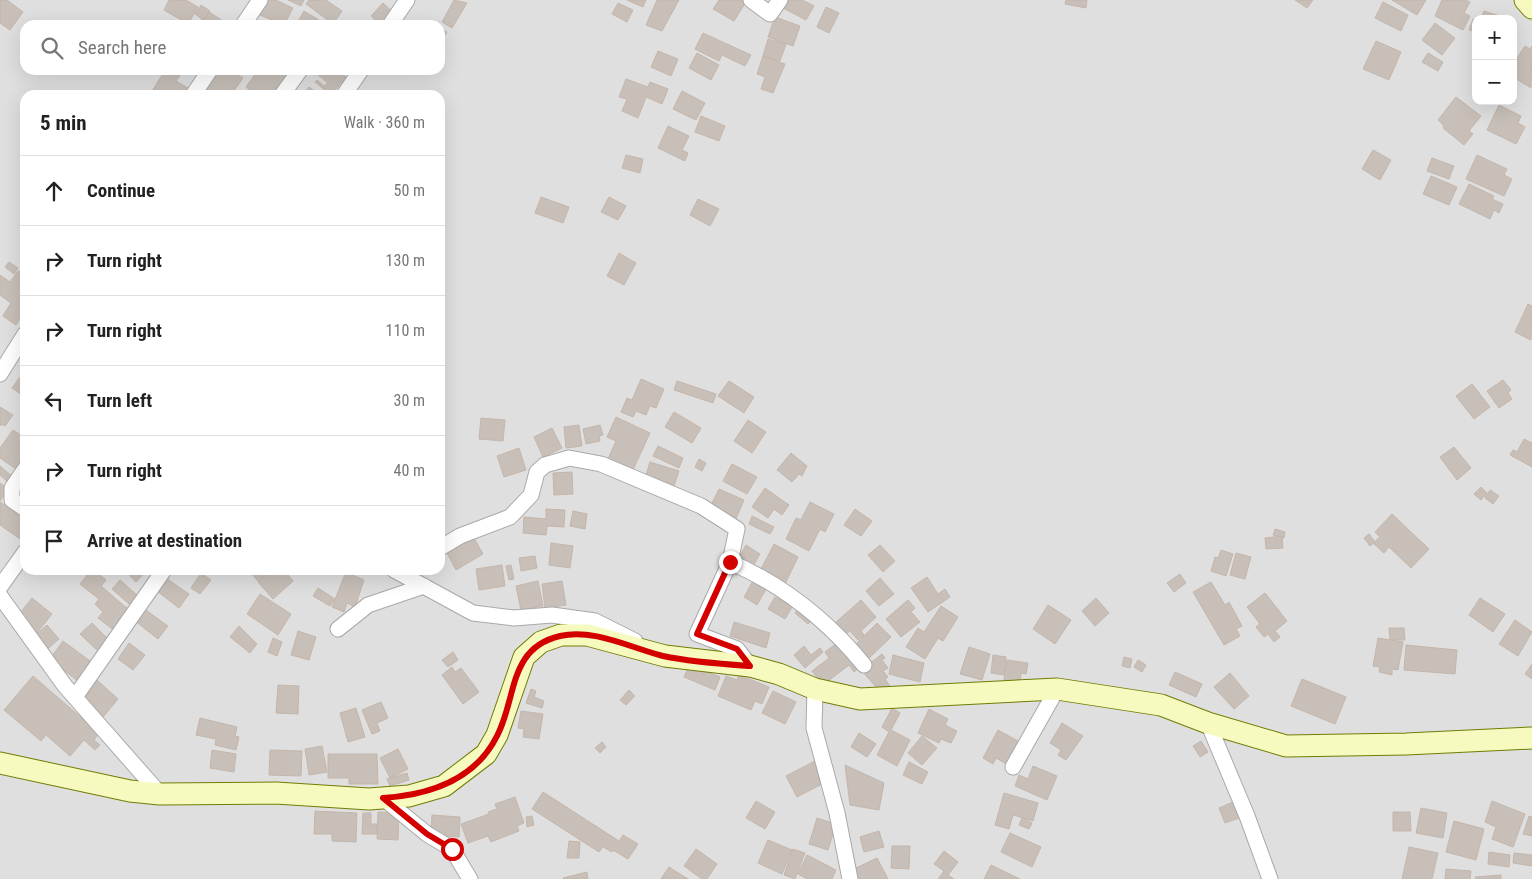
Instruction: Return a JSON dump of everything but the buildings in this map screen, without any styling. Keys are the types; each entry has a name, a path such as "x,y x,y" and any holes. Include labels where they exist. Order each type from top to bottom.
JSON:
{"main road":[{"path":"1525,0 1532,8"},
{"path":"0,763 130,791 160,794 276,793 370,799 409,796 444,786 486,754 498,735 524,658 541,642 561,635 588,635 665,656 750,666 779,674 815,689 860,699 1057,689 1161,705 1208,724 1286,746 1406,744 1532,738"}],"street":[{"path":"246,20 260,0"},
{"path":"393,20 407,0"},
{"path":"751,0 770,14 780,0"},
{"path":"196,90 207,75"},
{"path":"286,90 296,75"},
{"path":"347,90 358,75"},
{"path":"0,374 20,342"},
{"path":"445,545 460,536 510,517 531,495 537,472 545,465 569,458 601,464 701,506 737,529 730,562 697,634 737,649 750,666"},
{"path":"20,476 12,488 12,500 20,506"},
{"path":"0,587 20,559"},
{"path":"730,562 761,575 803,604 834,631 864,664"},
{"path":"75,697 160,575"},
{"path":"406,575 473,613 514,618 552,615 595,621 665,656"},
{"path":"338,629 368,605 424,586"},
{"path":"3,605 75,697 160,794"},
{"path":"815,689 814,728 837,813 850,879"},
{"path":"1013,768 1057,689"},
{"path":"1208,724 1247,816 1270,879"},
{"path":"383,798 427,834 452,849 470,879"}],"shaded area":[{"path":"0,0 1532,0 1532,879 0,879"}],"route":[{"path":"452,849 427,834 383,798 409,796 444,786 486,754 498,735 514,680 524,658 541,642 561,635 588,635 665,656 750,666 737,649 697,634 730,562"}]}
